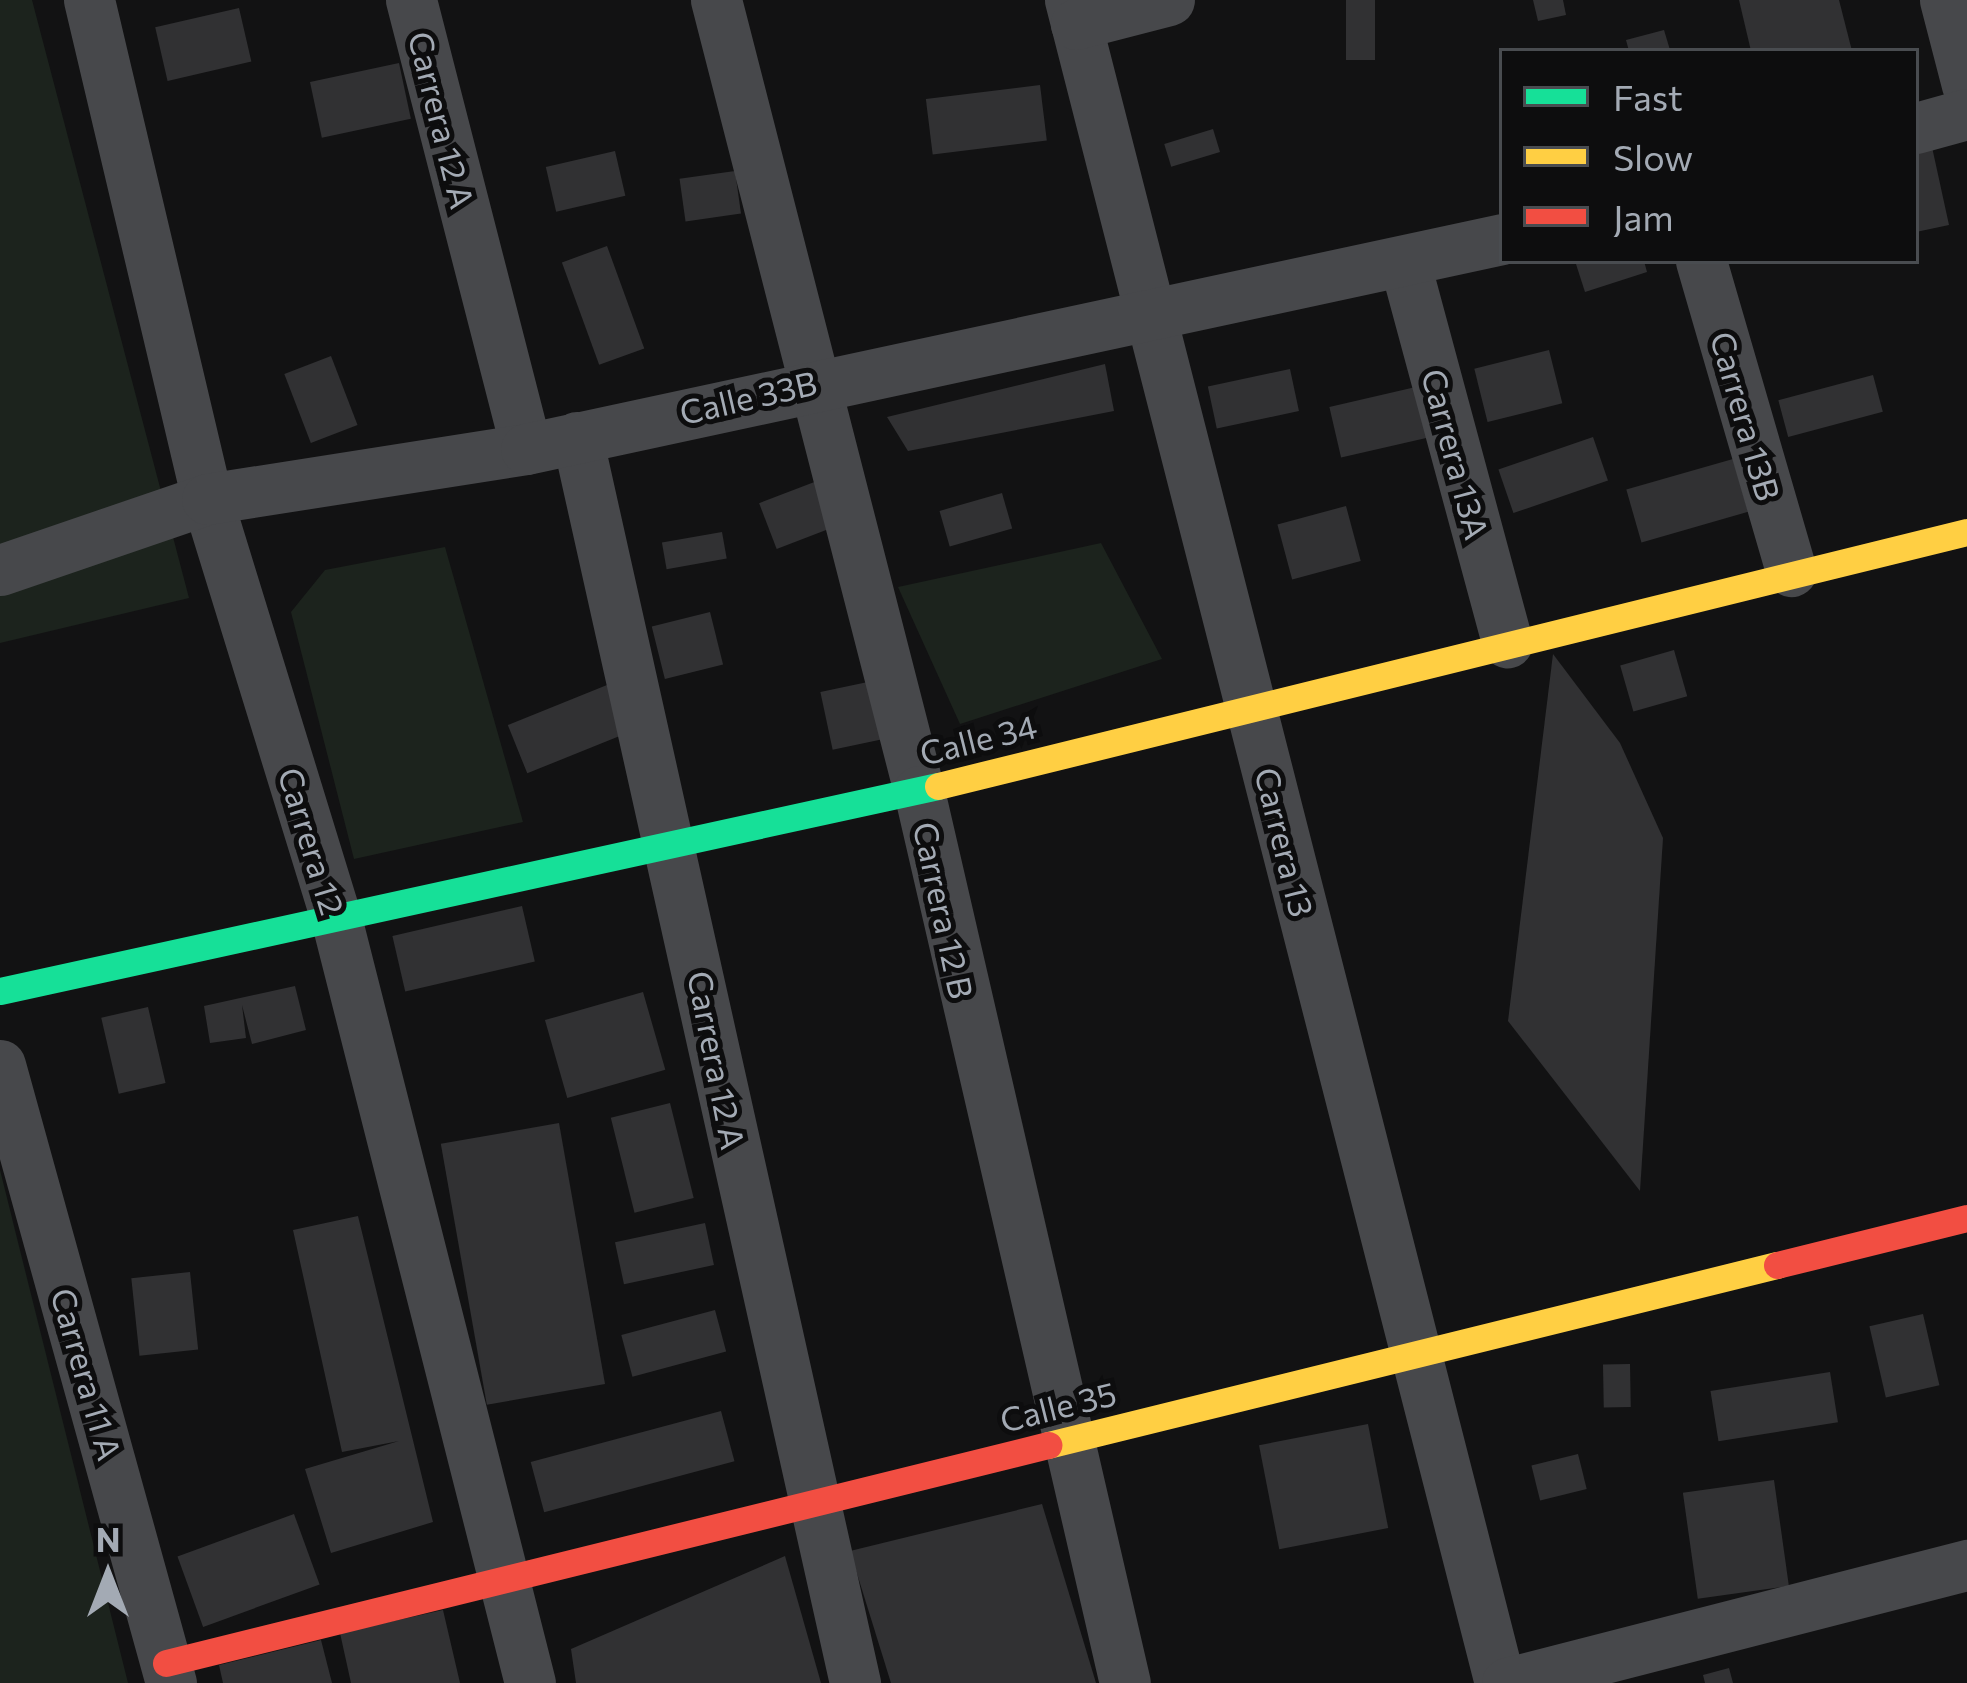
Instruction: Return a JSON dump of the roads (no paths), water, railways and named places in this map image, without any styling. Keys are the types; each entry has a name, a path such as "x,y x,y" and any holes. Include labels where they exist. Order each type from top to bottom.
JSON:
{"street":[{"name":"Carrera 12","path":"89,0 207,499 337,918 530,1683"},
{"name":"Carrera 12 A","path":"411,0 526,449"},
{"name":"Carrera 12 B","path":"716,0 818,380 919,791 1061,1442 1125,1683"},
{"path":"1073,12 1169,0"},
{"path":"1945,0 1967,85"},
{"name":"Carrera 13","path":"1073,12 1504,1683"},
{"path":"1919,127 1967,114"},
{"name":"Calle 33B","path":"0,570 207,499 526,449 818,380 1405,264 1499,240"},
{"name":"Carrera 13A","path":"1405,264 1508,643"},
{"name":"Carrera 13B","path":"1702,264 1791,571"},
{"name":"Carrera 12 A","path":"577,437 673,840 807,1505 856,1683"},
{"name":"Calle 34","path":"0,991 673,840 919,791 1791,571 1967,532"},
{"name":"Carrera 11 A","path":"0,1065 11,1134 169,1673"},
{"name":"Calle 35","path":"169,1673 506,1579 1967,1218"},
{"path":"1504,1683 1967,1565"}]}
